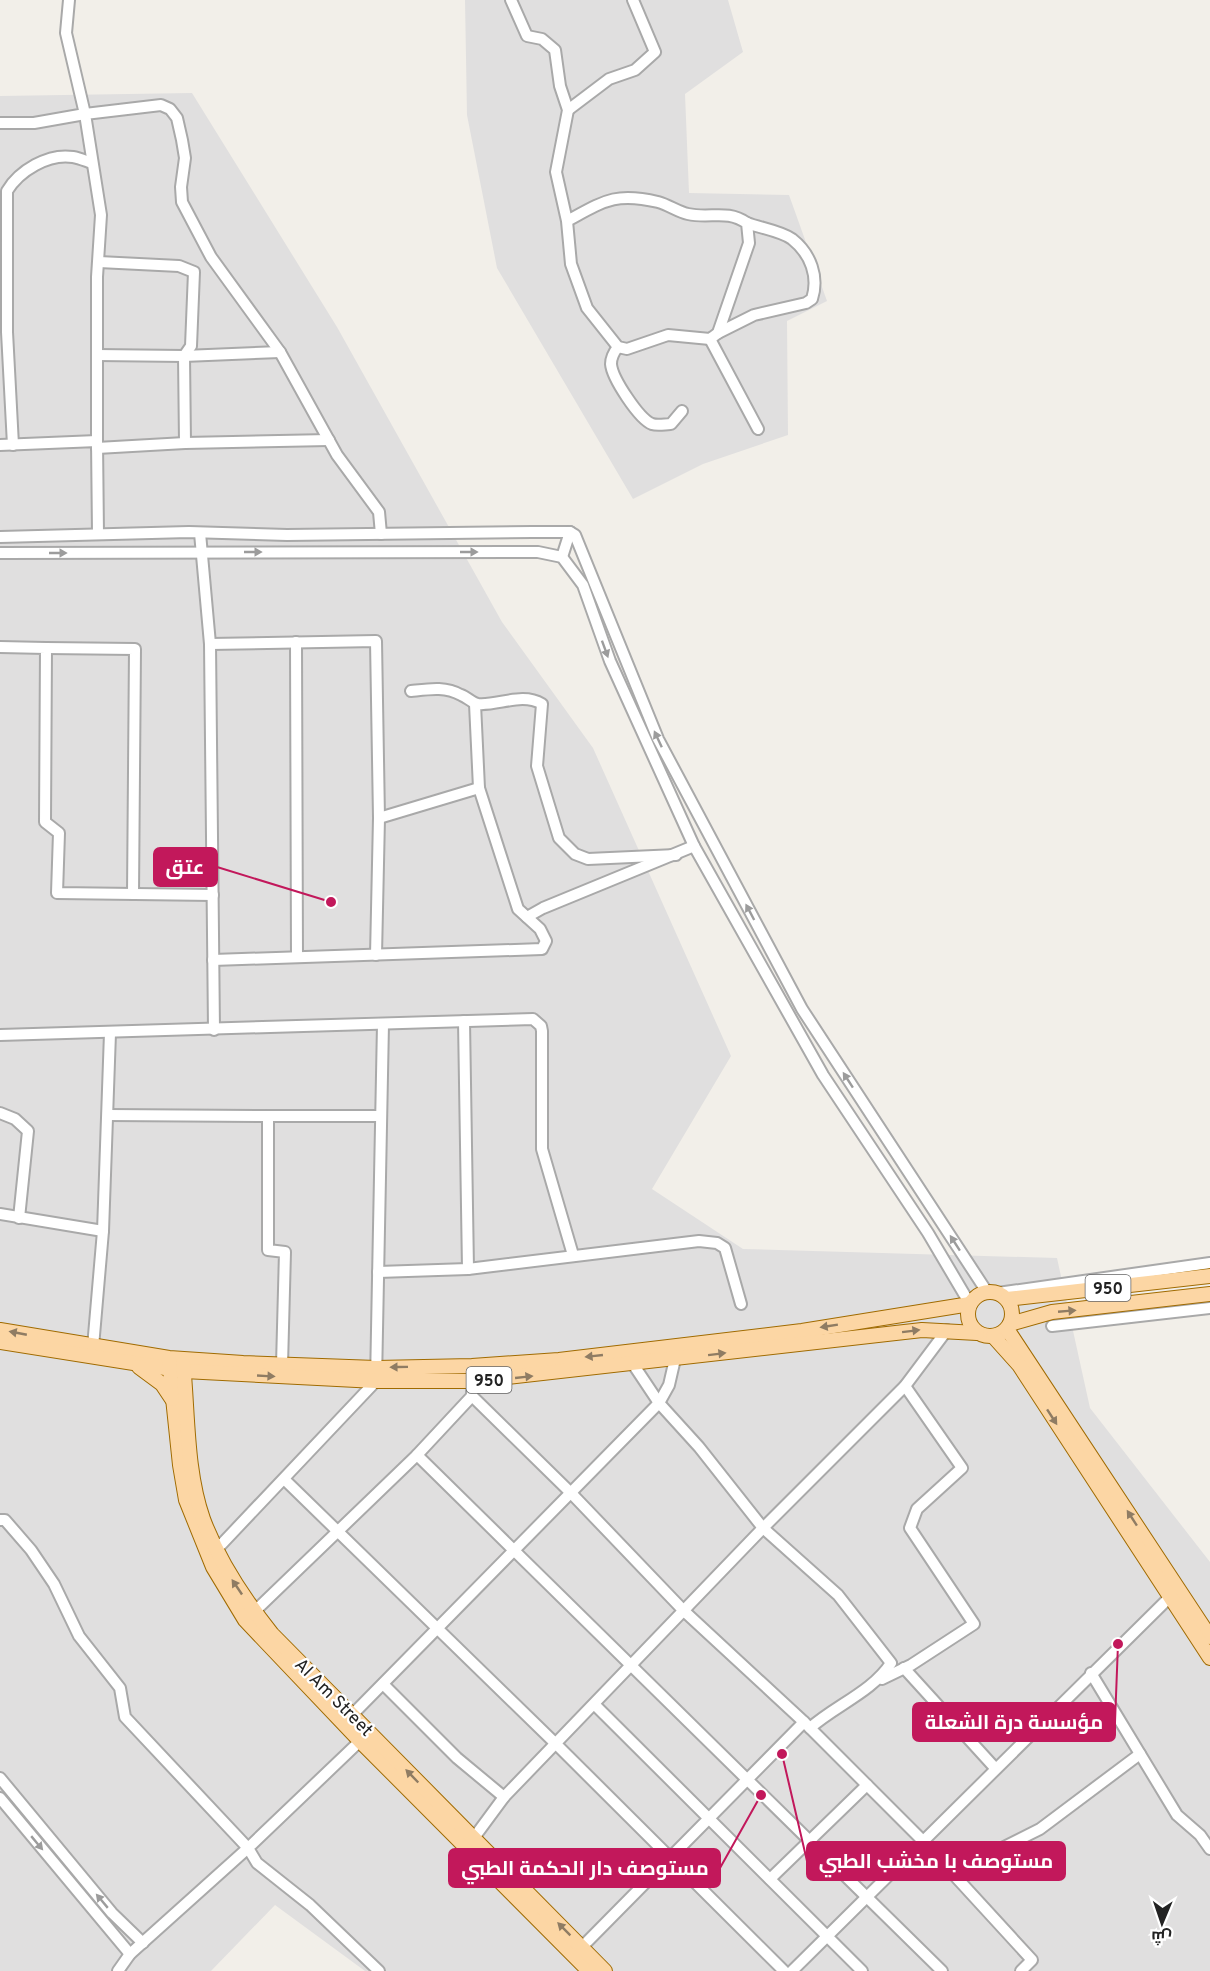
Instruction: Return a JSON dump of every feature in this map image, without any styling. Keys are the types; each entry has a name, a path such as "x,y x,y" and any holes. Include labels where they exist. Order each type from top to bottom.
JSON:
{"main road":[{"name":"950","path":"997,1294 1210,1276"},
{"path":"993,1336 1009,1327 1013,1314 997,1294 977,1296 970,1304 968,1320 977,1333 993,1336 1018,1365 1174,1592 1210,1637"},
{"name":"950","path":"1009,1327 1052,1312 1210,1294"},
{"name":"950","path":"0,1342 132,1364 282,1365 473,1381 970,1304"},
{"path":"1009,1327 1174,1592 1210,1658"},
{"name":"950","path":"0,1330 224,1374 376,1374 632,1358 675,1359 922,1330 977,1333"},
{"path":"132,1364 148,1372 162,1384 172,1399 176,1417"},
{"name":"Al Am Street","path":"177,1364 188,1406 194,1480 203,1518 232,1580 254,1612 272,1634 605,1971"},
{"name":"Al Am Street","path":"177,1364 176,1417 186,1500 196,1530 225,1590 245,1620 360,1741 589,1971"},
{"path":"188,1406 195,1386 203,1379 224,1374"}],"street":[{"path":"69,0 66,33 85,114 101,215 97,355 98,534"},
{"path":"511,0 527,36 542,39 555,50 560,86 567,110 563,145 556,172 567,221 571,264 587,308 618,346 627,349 668,335 714,336 753,315 806,303 812,299 816,285 813,266 792,239 747,223 734,215 689,214 660,202 625,197 609,198 567,221"},
{"path":"567,110 609,79 635,70 655,52 633,0"},
{"path":"0,123 34,123 161,105 170,109 177,118 185,158 181,187 182,202 211,257 280,352 329,441 379,512 381,534"},
{"path":"13,445 7,332 7,191 16,176 38,164 72,156 92,163"},
{"path":"747,223 749,243 714,336 758,429"},
{"path":"99,262 179,266 194,272 191,346 184,356 186,442"},
{"path":"618,346 612,356 611,365 616,379 643,419 654,425 671,424 682,411"},
{"path":"97,355 184,356 280,352"},
{"path":"0,445 329,441"},
{"path":"0,537 200,533 287,535 570,532 575,535 582,548 658,739 801,1009 997,1294 1210,1263"},
{"path":"562,558 570,532"},
{"path":"200,533 210,644 214,1030"},
{"path":"435,533 435,552"},
{"path":"287,535 287,552"},
{"path":"0,553 538,552 562,558 583,585 610,661 694,846 823,1075 928,1233 970,1304"},
{"path":"210,644 376,641 379,818 376,954"},
{"path":"296,642 297,957"},
{"path":"0,647 135,649 133,894"},
{"path":"46,648 45,822 59,833 57,893 213,895"},
{"path":"411,692 440,688 460,694 476,704 519,699 542,704 537,766 559,838 575,854 588,859 676,855"},
{"path":"213,960 542,949 546,941 540,929 518,909 479,788 476,704"},
{"path":"379,818 479,788"},
{"path":"690,833 704,827"},
{"path":"527,917 543,908 694,846"},
{"path":"0,1035 533,1019 541,1026 543,1149 573,1255"},
{"path":"464,1021 468,1269"},
{"path":"217,1549 285,1480 376,1374 383,1024"},
{"path":"93,1347 103,1231 110,1033"},
{"path":"0,1113 15,1119 28,1131 19,1218"},
{"path":"108,1115 381,1116"},
{"path":"268,1116 268,1250 285,1252 282,1365"},
{"path":"0,1214 103,1231"},
{"path":"378,1272 468,1269 699,1241 717,1243 725,1248 741,1304"},
{"path":"1052,1326 1210,1308"},
{"path":"473,1839 504,1797 557,1745 763,1528 905,1386 947,1330"},
{"path":"632,1358 659,1403 699,1448 763,1528 838,1595 891,1663 880,1680"},
{"path":"352,1715 659,1403 669,1385 675,1359"},
{"path":"254,1612 417,1455 472,1396 473,1381"},
{"path":"582,1947 747,1778 807,1725 974,1624 910,1528 916,1509 962,1468 905,1386"},
{"path":"472,1396 570,1492 684,1611 807,1725 922,1840 1032,1960 1022,1971"},
{"path":"417,1455 942,1971"},
{"path":"285,1480 557,1745 784,1971"},
{"path":"0,1520 5,1520 31,1550 54,1584 79,1635 120,1688 125,1717 248,1848 257,1863 310,1905 379,1971"},
{"path":"792,1971 1174,1592"},
{"path":"904,1668 995,1768"},
{"path":"1091,1673 1177,1815 1200,1835 1210,1849"},
{"path":"383,1684 457,1758 504,1797"},
{"path":"595,1705 862,1971"},
{"path":"118,1971 130,1954 248,1848 360,1741"},
{"path":"952,1873 1040,1829 1140,1754"},
{"path":"0,1779 112,1913 143,1943"},
{"path":"770,1879 811,1842 867,1785"},
{"path":"0,1798 130,1954"}],"shaded area":[{"path":"465,0 728,0 743,52 685,94 689,193 789,195 827,301 787,321 788,435 703,464 633,499 497,268 467,115"},
{"path":"192,93 337,327 502,622 593,748 731,1056 652,1189 743,1249 1057,1258 1090,1408 1210,1562 1210,1971 365,1971 275,1905 211,1971 0,1971 0,96"}],"place":[{"name":"عتق","path":"331,902"},
{"name":"مؤسسة درة الشعلة","path":"1118,1644"},
{"name":"مستوصف با مخشب الطبي","path":"782,1754"},
{"name":"مستوصف دار الحكمة الطبي","path":"761,1795"}]}
